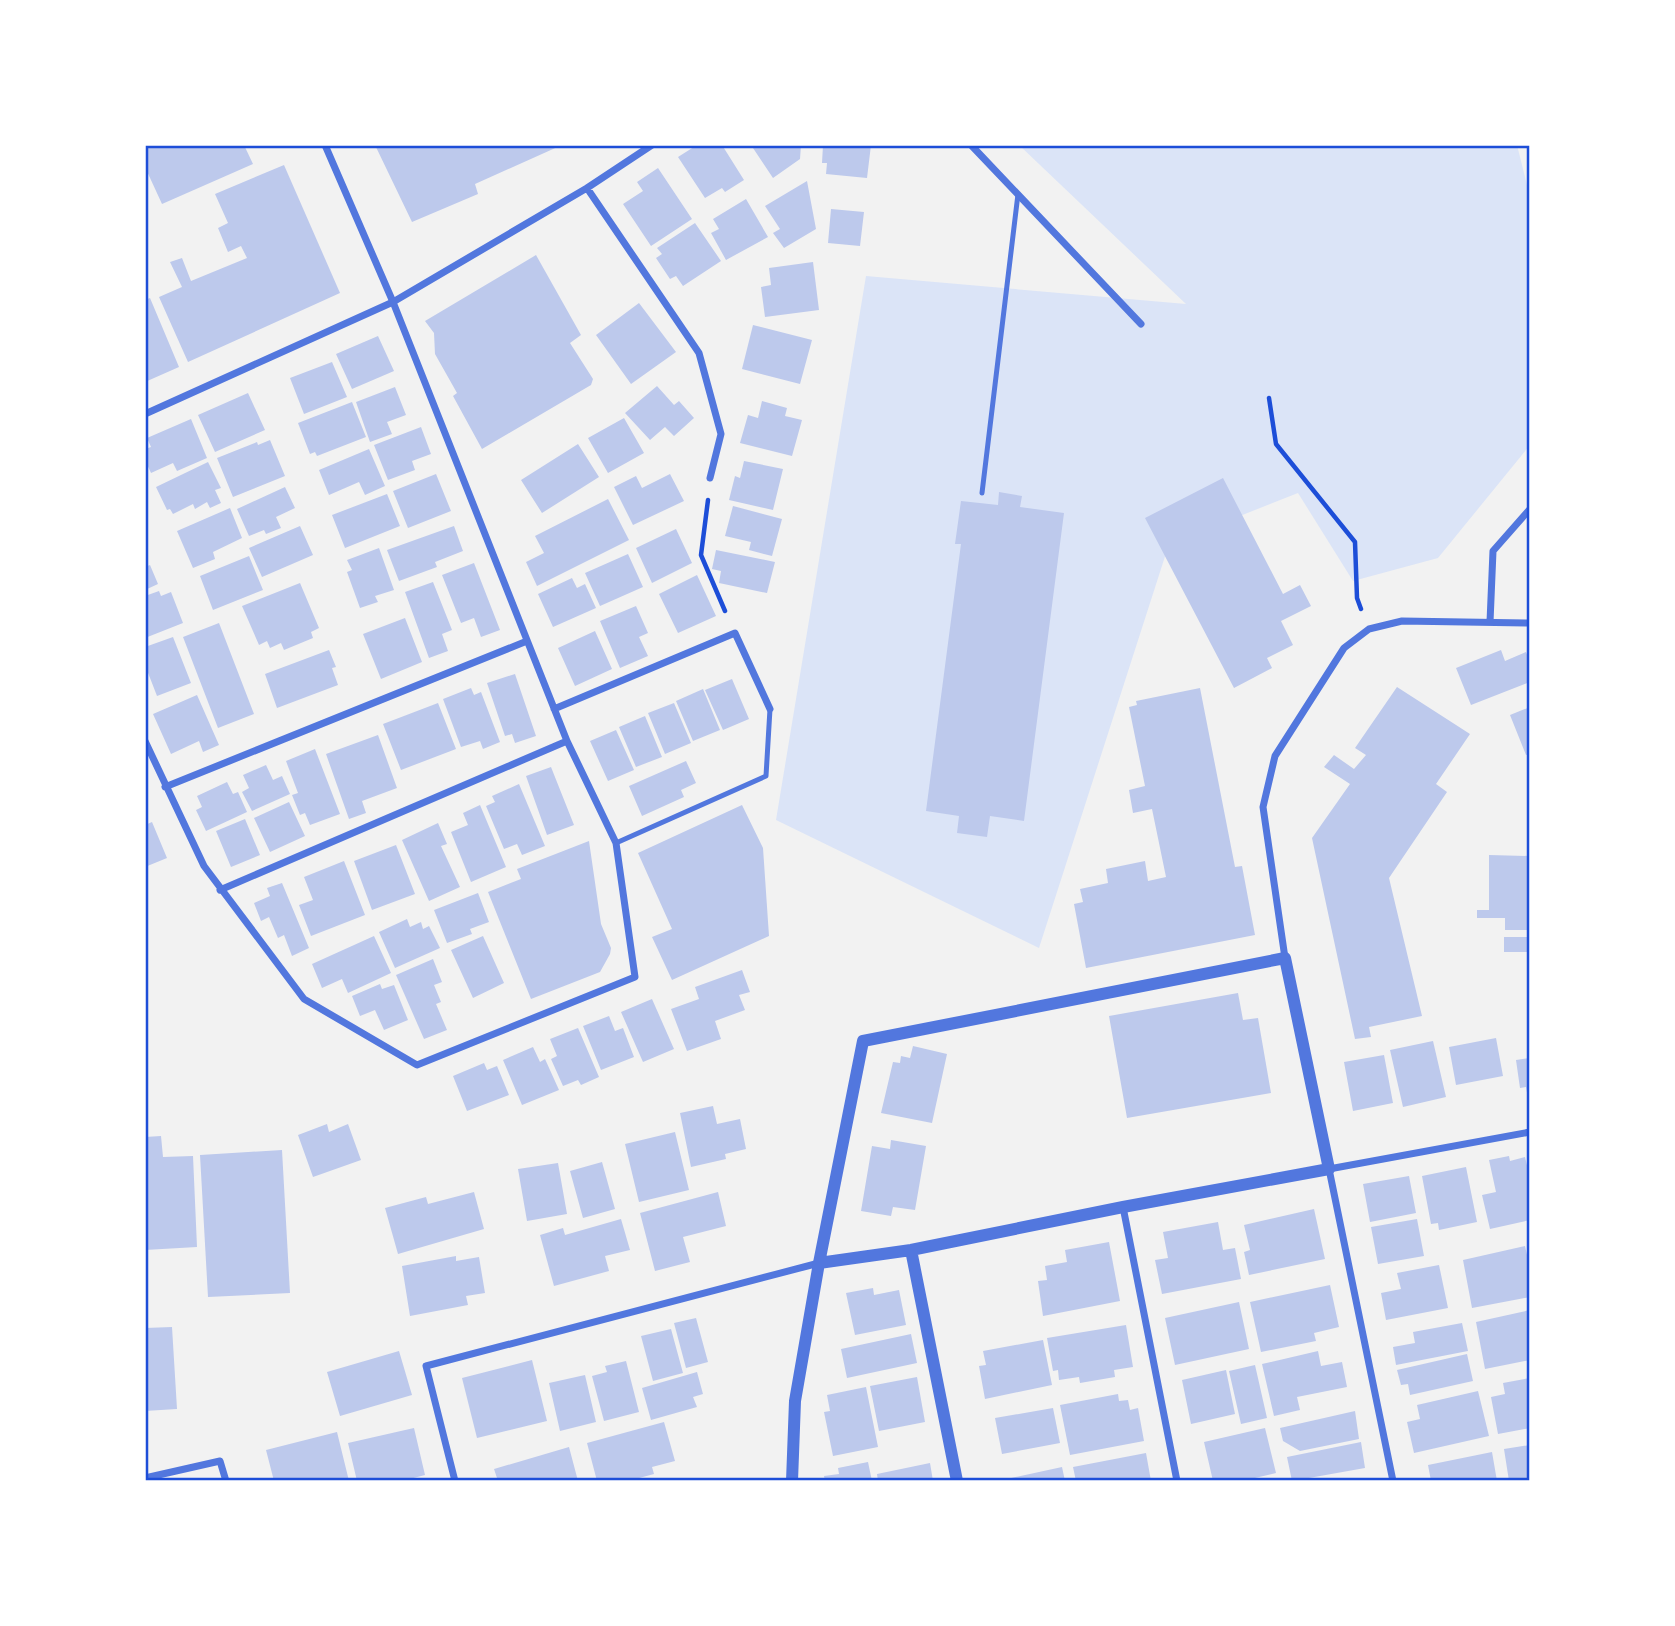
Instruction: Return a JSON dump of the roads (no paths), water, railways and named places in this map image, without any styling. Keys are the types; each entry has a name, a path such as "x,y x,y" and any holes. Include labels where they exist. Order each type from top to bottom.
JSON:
{"street":[{"path":"145,741 204,866 303,999 418,1065 635,977 616,843 566,741 393,302 325,145"},
{"path":"145,414 393,302 587,188 652,145"},
{"path":"971,145 1141,324"},
{"path":"587,188 699,353 721,434 710,478"},
{"path":"1490,622 1493,551 1530,509"},
{"path":"1393,1481 1285,958 1263,807 1275,756 1344,648 1369,629 1402,621 1530,623"},
{"path":"554,709 734,633 770,709"},
{"path":"165,787 527,641"},
{"path":"220,890 566,741"},
{"path":"792,1481 795,1401 863,1041 1285,958"},
{"path":"455,1481 426,1366 819,1263 911,1250 1123,1207 1530,1132"},
{"path":"1123,1207 1177,1481"},
{"path":"911,1250 957,1481"},
{"path":"145,1478 220,1461 226,1481"}],"lane":[{"path":"982,493 1018,194"},
{"path":"616,843 766,776 770,709"}]}
